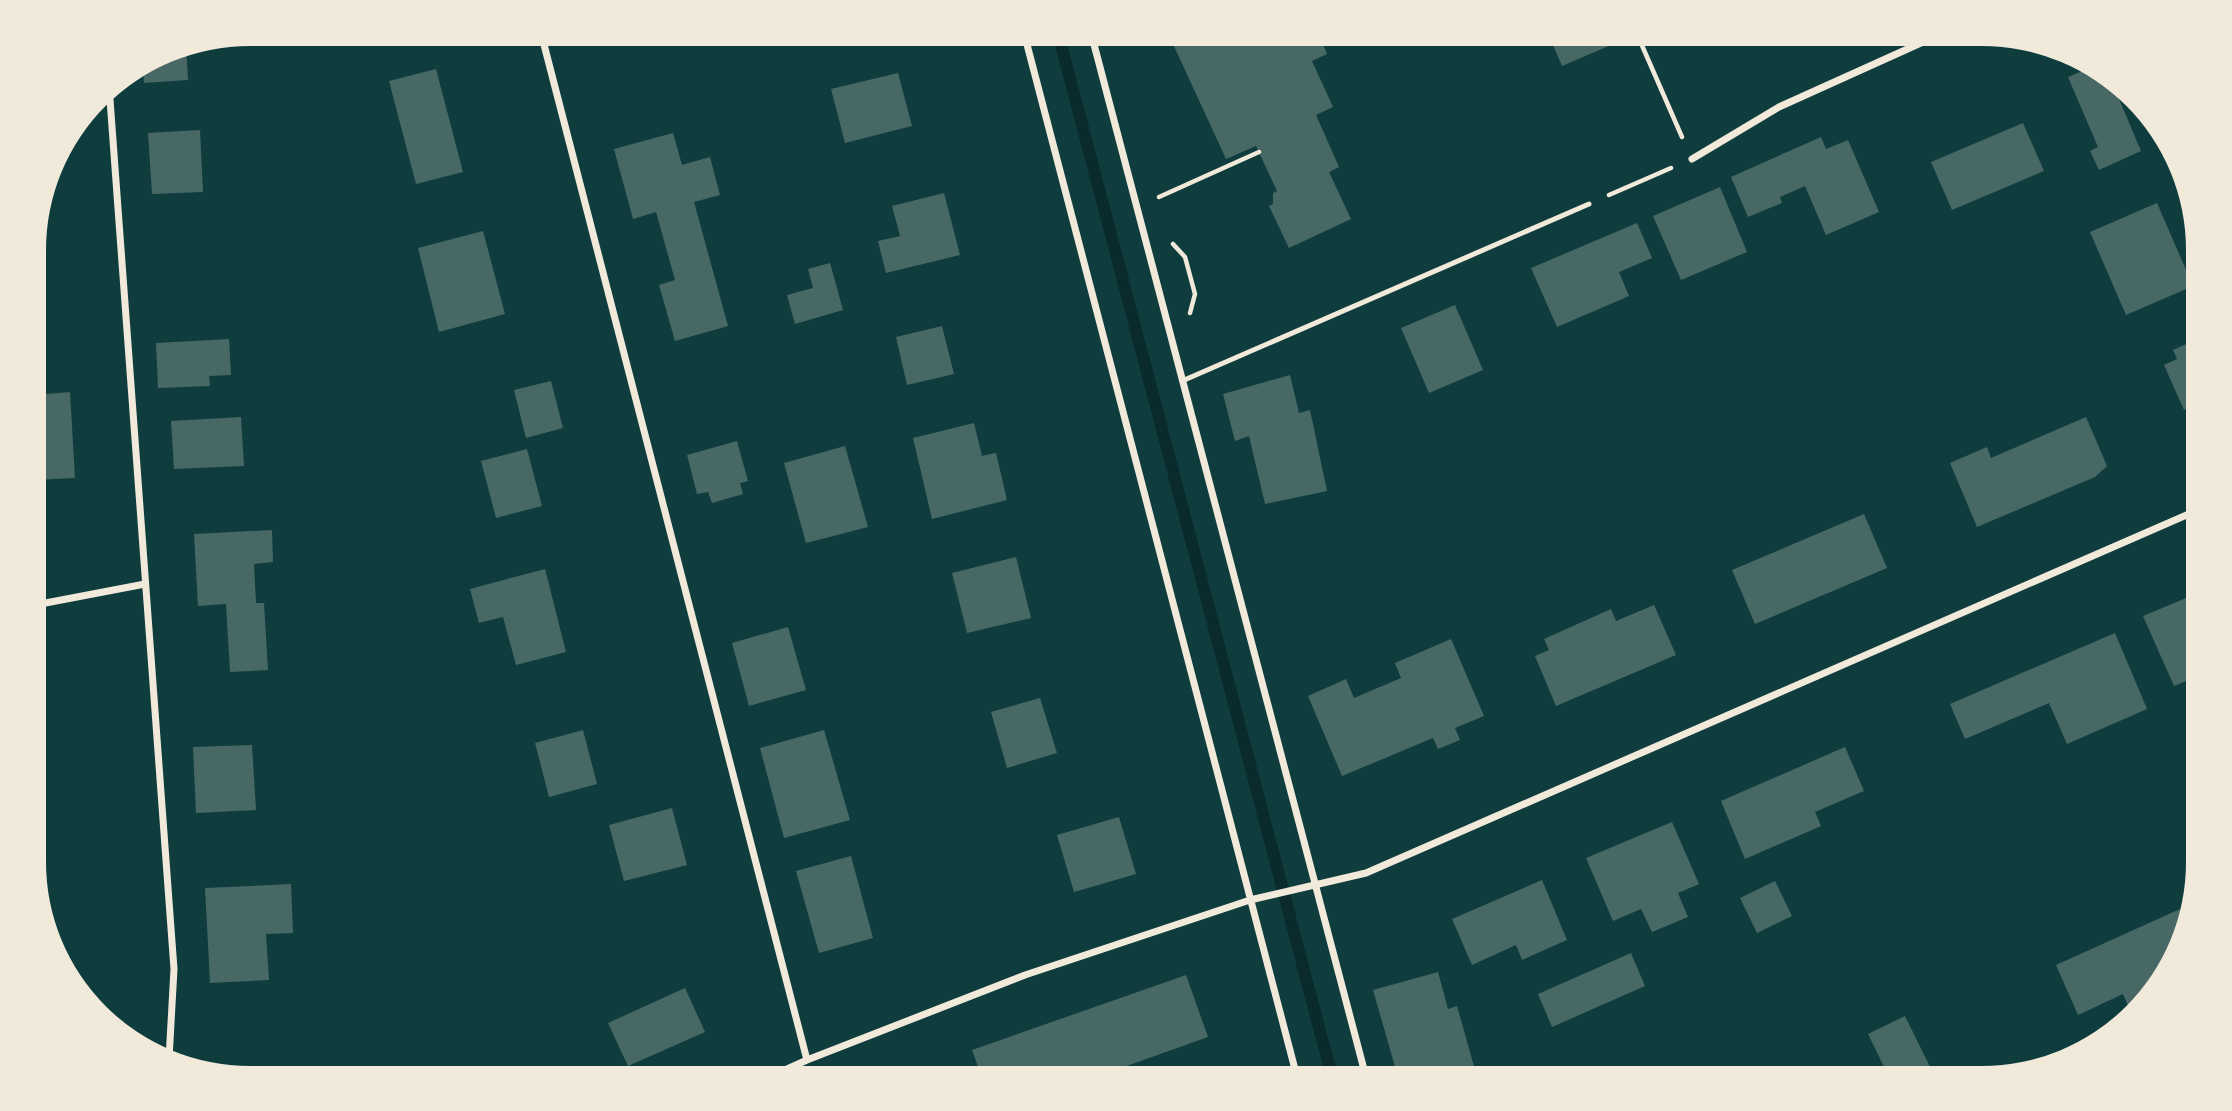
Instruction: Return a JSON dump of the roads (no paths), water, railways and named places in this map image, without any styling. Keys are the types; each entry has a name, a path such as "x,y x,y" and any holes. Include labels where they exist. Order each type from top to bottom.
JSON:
{"street":[{"path":"544,46 807,1060"},
{"path":"1027,46 1294,1065"},
{"path":"1094,46 1363,1065"},
{"path":"1692,159 1779,107 1914,46"},
{"path":"110,100 174,969 170,1049"},
{"path":"794,1066 1025,975 1250,900 1366,873 2186,515"},
{"path":"45,603 145,584"}],"lane":[{"path":"1182,381 1589,204"}],"waterway":[{"path":"1061,46 1329,1065"}]}
